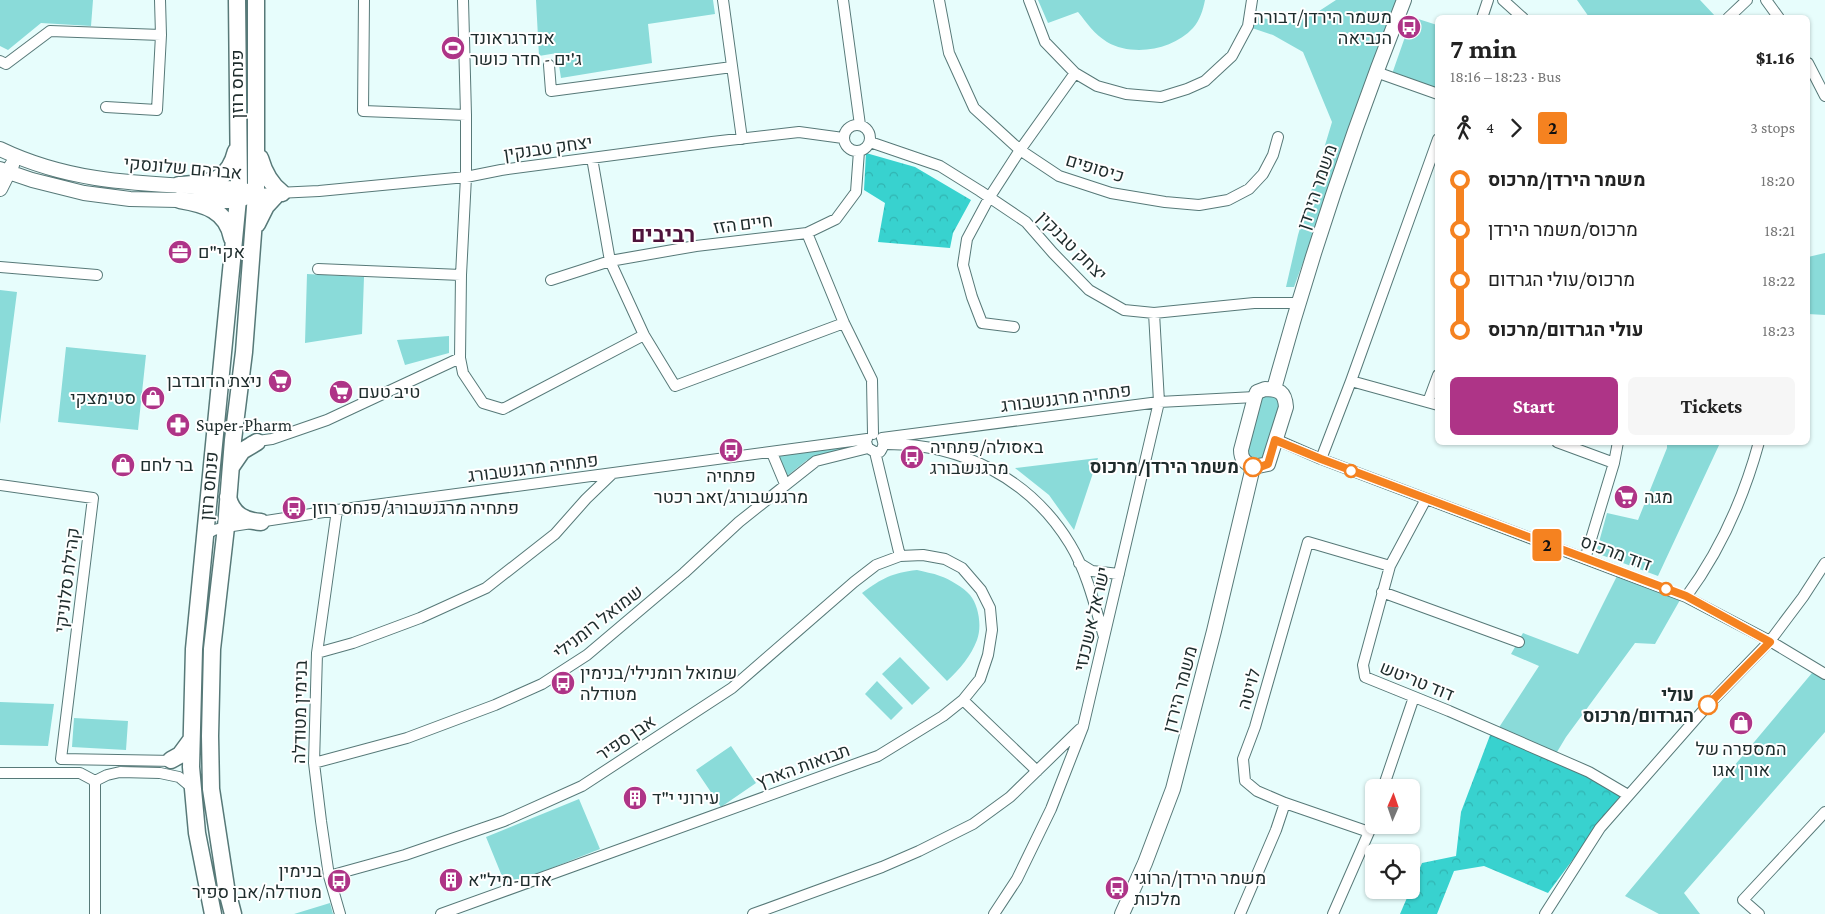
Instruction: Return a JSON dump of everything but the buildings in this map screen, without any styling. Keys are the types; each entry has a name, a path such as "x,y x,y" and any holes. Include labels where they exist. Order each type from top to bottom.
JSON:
{"main road":[{"name":"פנחס רוזן","path":"213,914 197,833 190,766 194,649 238,195 237,0"},
{"name":"פנחס רוזן","path":"233,914 226,887 212,789 210,736 212,650 226,527 230,467 244,352 256,194 256,0"},
{"path":"179,193 215,181 223,176 232,163 239,129"},
{"path":"252,236 266,206 280,193 266,175 257,148"},
{"path":"179,193 208,206 222,216 230,231 233,247"},
{"path":"230,467 242,451 256,442"},
{"path":"228,496 232,507 240,516 252,521 261,522"},
{"path":"171,760 180,755 192,740"}],"street":[{"path":"106,107 156,110 161,35 160,0"},
{"path":"364,0 363,111 466,115"},
{"path":"463,0 466,115 466,177 461,275 460,358 463,373 483,403 503,409 644,335"},
{"path":"723,0 742,138"},
{"path":"842,0 860,125"},
{"name":"כיסופים","path":"939,0 949,53 974,108 1020,150 1060,176 1111,192 1165,202 1199,205 1228,200 1249,189 1263,174 1273,155 1278,137"},
{"path":"1029,0 1045,42 1075,73 1097,86 1126,94 1161,97 1186,89 1205,80 1232,56 1248,26 1252,0"},
{"name":"משמר הירדן","path":"1274,389 1298,303 1376,72 1404,0"},
{"path":"1483,15 1488,0"},
{"path":"1503,0 1520,15"},
{"path":"1731,15 1747,0"},
{"path":"1766,0 1777,15"},
{"path":"0,61 6,64 50,31 161,35"},
{"path":"549,65 551,91 732,67"},
{"path":"1810,67 1825,96"},
{"path":"1376,72 1435,93"},
{"path":"1014,327 982,324 972,297 964,264 967,239 989,198 1020,150 1075,73"},
{"path":"860,125 870,133 870,142 866,148 859,151 850,150 843,138 848,127 860,125"},
{"name":"יצחק טבנקין","path":"256,194 466,177 501,170 799,132 843,138"},
{"name":"יצחק טבנקין","path":"870,142 940,166 1026,222 1089,290 1124,310 1154,313 1254,303 1298,303"},
{"path":"1321,459 1435,147"},
{"name":"אברהם שלונסקי","path":"0,149 16,157 92,179 152,185 179,193"},
{"name":"חיים הזז","path":"551,280 610,261 696,246 807,233 836,219 856,192 859,151"},
{"path":"0,189 4,171 16,157"},
{"path":"592,158 610,261 644,335 675,386 844,323"},
{"name":"אברהם שלונסקי","path":"4,171 84,193 130,199 179,193 256,194"},
{"path":"807,233 844,323 872,380 875,443 900,556"},
{"path":"0,267 98,275"},
{"path":"318,269 461,275"},
{"name":"ישראל אשכנזי","path":"994,914 1017,878 1051,809 1083,727 1160,402 1154,313"},
{"path":"214,439 256,442 272,439 327,420 460,358"},
{"path":"1351,381 1433,403"},
{"path":"1264,389 1274,389 1281,392 1285,398 1286,407 1268,464 1253,467 1245,462 1241,456 1241,450 1255,397 1258,392 1264,389"},
{"name":"פתחיה מרגנשבורג","path":"206,535 214,530 226,527 337,510 772,453 875,443 1160,402 1255,397"},
{"name":"דוד מרכוס","path":"1275,440 1426,499 1686,596 1825,674"},
{"path":"875,443 908,443 967,457 992,468 1026,492 1052,518 1071,545 1092,593 1104,639"},
{"name":"שמואל רומנילי","path":"314,764 407,738 495,705 542,684 587,655 684,573 739,522 816,460 875,443"},
{"path":"1565,445 1614,463"},
{"path":"1585,559 1614,463 1617,445"},
{"path":"1686,596 1696,584 1725,532 1749,476 1758,445"},
{"path":"772,453 785,484"},
{"name":"משמר הירדן","path":"1122,914 1145,863 1173,789 1214,631 1253,467"},
{"path":"317,652 353,643 420,618 486,588 555,534 586,499 612,474"},
{"path":"583,478 586,499"},
{"name":"קהילת סלוניקי","path":"0,485 93,498 61,759 171,760"},
{"name":"דוד טריטש","path":"1426,499 1390,566 1363,665 1365,677 1589,772 1628,795"},
{"name":"בנימין מטודלה","path":"337,510 317,652 314,764 330,876 340,914"},
{"name":"לויטה","path":"1365,831 1285,803 1257,791 1245,781 1243,760 1256,727 1308,542 1390,566"},
{"name":"תבואות הארץ","path":"442,914 878,756 943,716 963,700 980,679 988,655 992,630 990,608 981,590 962,568 954,563 945,559 923,555 900,556"},
{"name":"אבן ספיר","path":"330,876 405,855 504,821 592,780 732,688 854,582 876,565 900,556"},
{"path":"1545,914 1600,828 1708,705 1770,642 1803,597 1825,562"},
{"path":"1079,563 1092,571 1119,574"},
{"path":"1382,592 1519,642"},
{"path":"1386,779 1414,697"},
{"path":"963,700 1037,771"},
{"path":"753,914 882,867 920,851 973,824 1010,797 1083,727"},
{"path":"171,760 190,766 198,771 212,789"},
{"path":"0,773 80,773 95,780 120,772 160,773 179,777 192,787"},
{"path":"95,780 95,914"},
{"path":"1240,914 1276,830 1285,803"},
{"path":"1759,914 1743,900 1825,812"},
{"path":"1333,914 1368,834"}],"shaded area":[{"path":"0,0 93,0 91,26 41,23 8,50 0,46"},
{"path":"536,0 713,0 715,14 648,24 652,63 561,78 557,53 539,56"},
{"path":"1038,0 1205,0 1198,22 1185,36 1164,46 1140,50 1117,47 1102,39 1078,12 1048,23"},
{"path":"1336,0 1399,0 1294,287 1286,287 1298,235 1332,122 1303,52 1273,35 1249,27 1252,15 1286,24 1313,15"},
{"path":"1577,0 1700,0 1714,15 1588,15"},
{"path":"1412,17 1435,24 1435,88 1392,74"},
{"path":"1825,253 1825,315 1810,314 1810,257"},
{"path":"307,274 364,277 362,334 305,343"},
{"path":"0,290 17,292 0,424"},
{"path":"449,336 449,353 405,365 397,340"},
{"path":"66,347 146,355 138,430 58,422"},
{"path":"1272,394 1278,398 1281,405 1265,458 1257,461 1249,458 1245,451 1260,400 1264,395"},
{"path":"864,442 865,447 807,460 787,476 776,454"},
{"path":"1667,445 1719,445 1658,576 1596,553 1607,513 1638,520"},
{"path":"1098,458 1074,530 1049,495 1015,468"},
{"path":"917,570 952,581 970,595 976,605 979,635 975,646 965,662 947,681 862,593 888,577"},
{"path":"1617,576 1680,600 1655,644 1635,643 1566,737 1554,757 1496,732 1539,666 1511,654 1523,633 1578,654"},
{"path":"900,657 930,688 912,705 882,674"},
{"path":"1812,673 1825,679 1825,732 1684,893 1700,914 1659,914 1625,896"},
{"path":"877,681 903,708 891,720 865,694"},
{"path":"0,702 54,704 48,746 0,745"},
{"path":"74,718 128,721 126,750 72,747"},
{"path":"731,746 756,783 721,807 696,770"},
{"path":"579,799 600,849 506,886 486,837"},
{"path":"330,903 333,914 294,914"}],"green space":[{"path":"866,153 915,167 971,200 953,233 950,248 878,242 885,203 864,190"},
{"path":"1492,730 1623,792 1548,893 1484,866 1454,871 1437,914 1400,914 1406,899 1420,899 1420,868 1422,863 1456,856 1461,812"}],"bus line":[{"name":"2","path":"1253,467 1268,464 1275,440 1550,546 1686,596 1770,642 1708,705"}],"place":[{"name":"משמר הירדן/דבורה הנביאה","path":"1409,27"},
{"name":"אנדרגראונד ג'ים - חדר כושר","path":"453,48"},
{"name":"אקי\"ם","path":"180,252"},
{"name":"ניצת הדובדבן","path":"280,381"},
{"name":"טיב טעם","path":"341,392"},
{"name":"סטימצקי","path":"153,398"},
{"name":"Super-Pharm","path":"178,425"},
{"name":"פתחיה מרגנשבורג/זאב רכטר","path":"731,450"},
{"name":"באסולה/פתחיה מרגנשבורג","path":"912,457"},
{"name":"בר לחם","path":"123,465"},
{"name":"משמר הירדן/מרכוס","path":"1253,467"},
{"name":"מגה","path":"1626,497"},
{"name":"פתחיה מרגנשבורג/פנחס רוזן","path":"294,508"},
{"name":"שמואל רומנילי/בנימין מטודלה","path":"563,683"},
{"name":"עולי הגרדום/מרכוס","path":"1708,705"},
{"name":"המספרה של אורן אגו","path":"1741,723"},
{"name":"עירוני י\"ד","path":"635,798"},
{"name":"אדם-מיל\"א","path":"451,880"},
{"name":"בנימין מטודלה/אבן ספיר","path":"339,881"},
{"name":"משמר הירדן/הרוגי מלכות","path":"1117,888"}],"district":[{"name":"רביבים","path":"663,234"}]}
